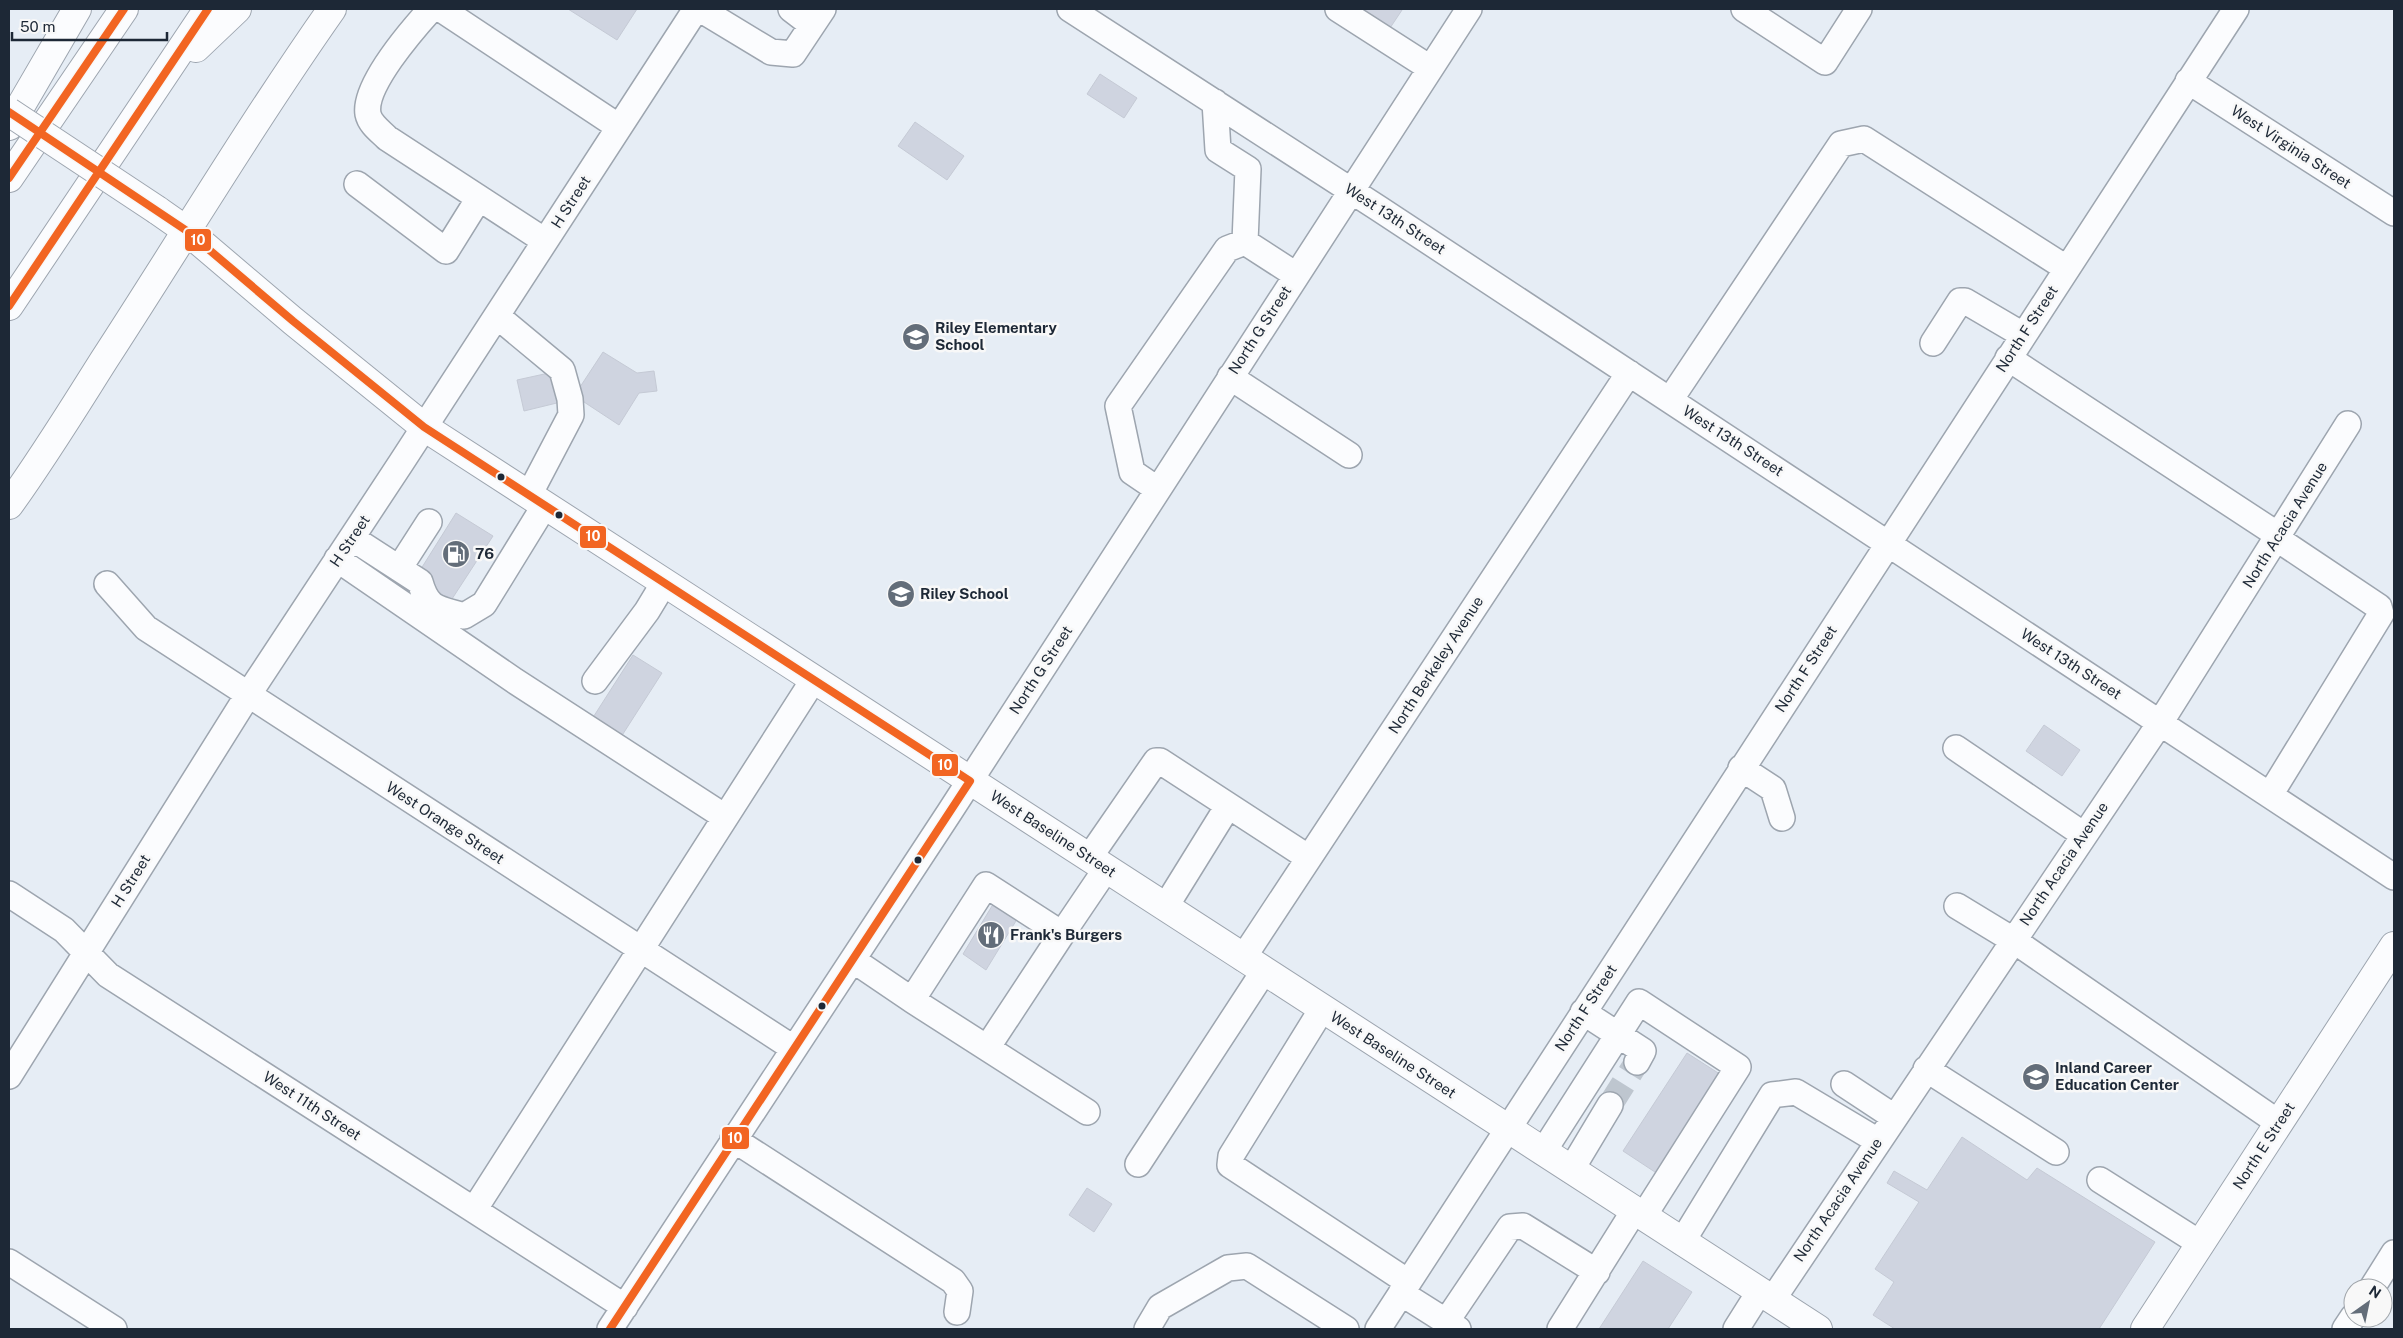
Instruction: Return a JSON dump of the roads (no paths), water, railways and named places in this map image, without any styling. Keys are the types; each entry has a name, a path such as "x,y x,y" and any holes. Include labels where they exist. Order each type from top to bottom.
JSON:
{"main road":[{"path":"9,126 77,9"},
{"path":"9,178 124,9"},
{"path":"9,306 208,9"},
{"path":"157,86 237,9"},
{"path":"9,506 272,96 332,9"},
{"name":"West Baseline Street","path":"9,112 187,231 293,321 424,427 1818,1329"},
{"name":"North E Street","path":"2149,1328 2200,1244 2389,954"}],"street":[{"path":"431,9 407,36 370,92 367,104 368,116 374,125 388,138 545,241"},
{"path":"441,9 619,127"},
{"name":"H Street","path":"9,1076 248,695 696,9"},
{"path":"700,9 771,52 793,54 818,17 791,9"},
{"name":"West 13th Street","path":"1070,9 1351,190 2394,878"},
{"path":"1338,9 1430,68"},
{"name":"North G Street","path":"611,1329 733,1139 970,781 1469,9"},
{"path":"1744,9 1825,62 1859,9"},
{"name":"North F Street","path":"1378,1329 1887,543 2236,9"},
{"name":"West Virginia Street","path":"2188,81 2394,213"},
{"path":"1215,102 1218,150 1248,169 1245,242"},
{"path":"1670,400 1842,144 1864,139 2066,268"},
{"path":"357,184 446,251 479,198"},
{"path":"1245,242 1296,274"},
{"path":"1157,489 1132,472 1118,406 1227,249 1245,242"},
{"path":"1933,343 1960,301 1964,301 2023,335"},
{"path":"352,538 400,567 420,582 424,598 436,607 464,616 484,604 537,500 571,415 570,399 562,370 497,316"},
{"path":"2008,358 2379,607 2380,614 2270,795"},
{"name":"North Berkeley Avenue","path":"1138,1164 1253,965 1309,858 1629,373"},
{"path":"1230,377 1349,455"},
{"name":"North Acacia Avenue","path":"1736,1329 1766,1295 1878,1141 2160,723 2348,424"},
{"path":"400,567 429,522"},
{"path":"337,559 499,670 725,817"},
{"path":"595,681 647,611 664,582"},
{"name":"West Orange Street","path":"107,584 146,628 793,1048"},
{"path":"474,1210 814,679"},
{"path":"1956,748 2084,835"},
{"path":"987,1048 1062,934 1097,863 1156,761 1309,858"},
{"path":"1741,768 1773,788 1782,818"},
{"path":"1166,906 1228,806"},
{"path":"912,1000 986,885 1062,934"},
{"name":"West 11th Street","path":"9,894 64,930 108,976 625,1307"},
{"path":"1958,906 2013,940 2279,1123"},
{"path":"853,960 1087,1112"},
{"path":"1543,1152 1639,1002 1738,1067 1560,1329"},
{"path":"1322,1009 1231,1156 1230,1165 1404,1288 1452,1325 1510,1227 1523,1226 1597,1272"},
{"path":"1584,1012 1643,1051 1637,1062"},
{"path":"1926,1069 2056,1152"},
{"path":"1844,1084 1894,1117"},
{"path":"1682,1242 1772,1095 1796,1092 1878,1141"},
{"path":"1571,1170 1610,1105"},
{"path":"733,1139 953,1281 960,1291 957,1312"},
{"path":"2100,1180 2200,1244"},
{"path":"2378,1278 2394,1253"},
{"path":"9,1262 114,1329"},
{"path":"1147,1329 1160,1307 1228,1268 1247,1266 1346,1329"}],"tunnel":[{"path":"1610,1105 1637,1062"}],"place":[{"name":"Riley Elementary School","path":"916,337"},
{"name":"76","path":"456,554"},
{"name":"Riley School","path":"901,594"},
{"name":"Frank's Burgers","path":"991,935"},
{"name":"Inland Career Education Center","path":"2036,1077"}]}
